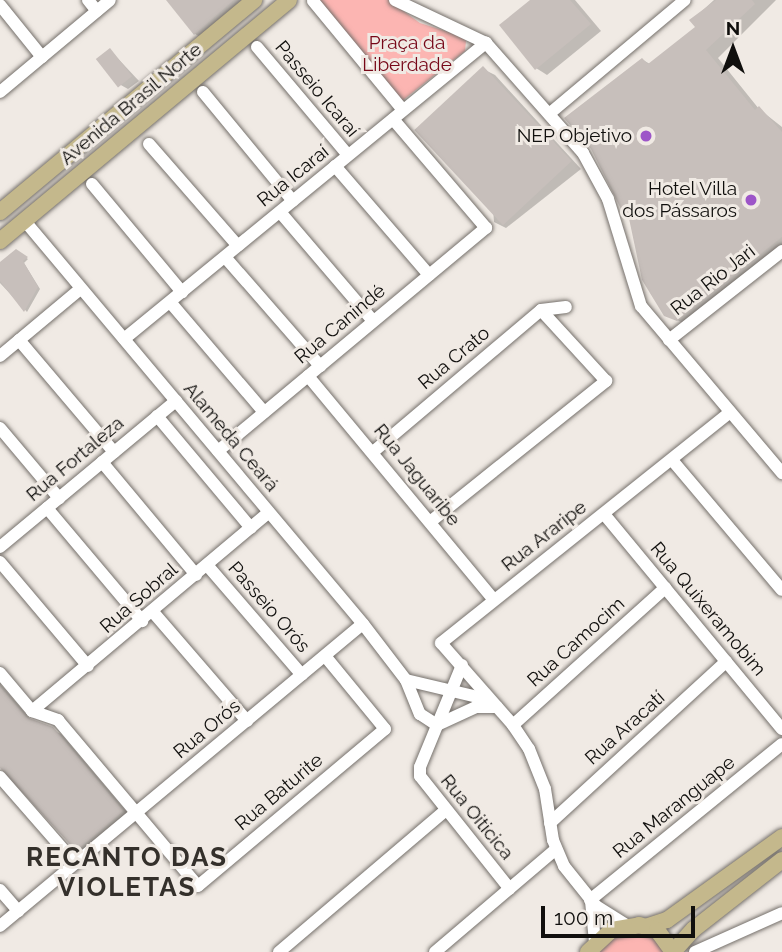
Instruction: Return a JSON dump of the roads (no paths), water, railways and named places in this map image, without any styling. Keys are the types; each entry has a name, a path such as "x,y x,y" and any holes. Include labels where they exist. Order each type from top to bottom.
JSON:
{"main road":[{"name":"Avenida Brasil Norte","path":"0,212 254,0"},
{"name":"Avenida Brasil Norte","path":"0,241 289,0"},
{"path":"592,947 628,926 648,926 667,920 782,837"},
{"path":"648,926 664,936 673,952 694,929 782,860"}],"street":[{"path":"88,0 97,11"},
{"path":"0,92 110,0"},
{"path":"395,0 486,43 583,153 608,199 641,306 782,473"},
{"path":"550,114 685,0"},
{"path":"313,1 403,110"},
{"path":"0,5 42,57"},
{"name":"Rua Icaraí","path":"124,339 486,43"},
{"name":"Passeio Icaraí","path":"257,47 348,155"},
{"path":"203,92 293,201"},
{"name":"Rua Canindé","path":"218,451 486,228 393,119"},
{"path":"149,144 238,246"},
{"path":"335,166 429,275"},
{"path":"92,184 182,292"},
{"path":"280,212 373,321"},
{"name":"Alameda Ceará","path":"24,220 363,624 406,680 421,714"},
{"name":"Rua Rio Jari","path":"669,340 782,251"},
{"path":"225,257 320,366"},
{"path":"0,356 80,289"},
{"path":"170,302 264,412"},
{"path":"541,310 566,307"},
{"path":"430,522 606,381 541,310"},
{"name":"Rua Crato","path":"373,452 541,310"},
{"path":"19,340 114,452"},
{"name":"Rua Jaguaribe","path":"308,376 494,600"},
{"name":"Rua Fortaleza","path":"2,543 176,401"},
{"name":"Rua Araripe","path":"462,666 441,643 730,412"},
{"path":"157,416 251,528"},
{"path":"0,428 59,498"},
{"path":"672,460 782,590"},
{"path":"102,463 196,575"},
{"path":"47,508 142,621"},
{"name":"Rua Sobral","path":"32,711 269,512"},
{"name":"Rua Quixeramobim","path":"604,514 782,729"},
{"path":"0,562 88,666"},
{"name":"Passeio Orós","path":"207,565 302,675"},
{"name":"Rua Camocim","path":"513,725 665,588"},
{"path":"153,612 247,721"},
{"name":"Rua Orós","path":"0,926 363,624"},
{"name":"Rua Baturite","path":"137,813 198,886 385,729 325,656"},
{"name":"Rua Aracatí","path":"550,823 726,662"},
{"path":"437,725 462,666 513,725 545,789 556,849 590,900 628,926"},
{"path":"0,673 32,711 58,720 137,813"},
{"path":"406,680 434,690 452,689 494,704"},
{"path":"434,690 421,714 437,725"},
{"path":"437,725 476,707 494,704"},
{"name":"Rua Oiticica","path":"437,725 419,767 420,776 510,889"},
{"name":"Rua Maranguape","path":"590,900 782,744"},
{"path":"0,777 75,863"},
{"path":"279,952 446,810"},
{"path":"435,952 556,849"},
{"path":"0,890 18,911"},
{"path":"590,900 592,947"},
{"path":"695,952 782,913"}],"place":[{"name":"NEP Objetivo","path":"646,136"},
{"name":"Hotel Villa dos Pássaros","path":"751,200"}],"district":[{"name":"RECANTO DAS VIOLETAS","path":"127,872"}],"park label":[{"name":"Praça da Liberdade","path":"407,54"}]}
